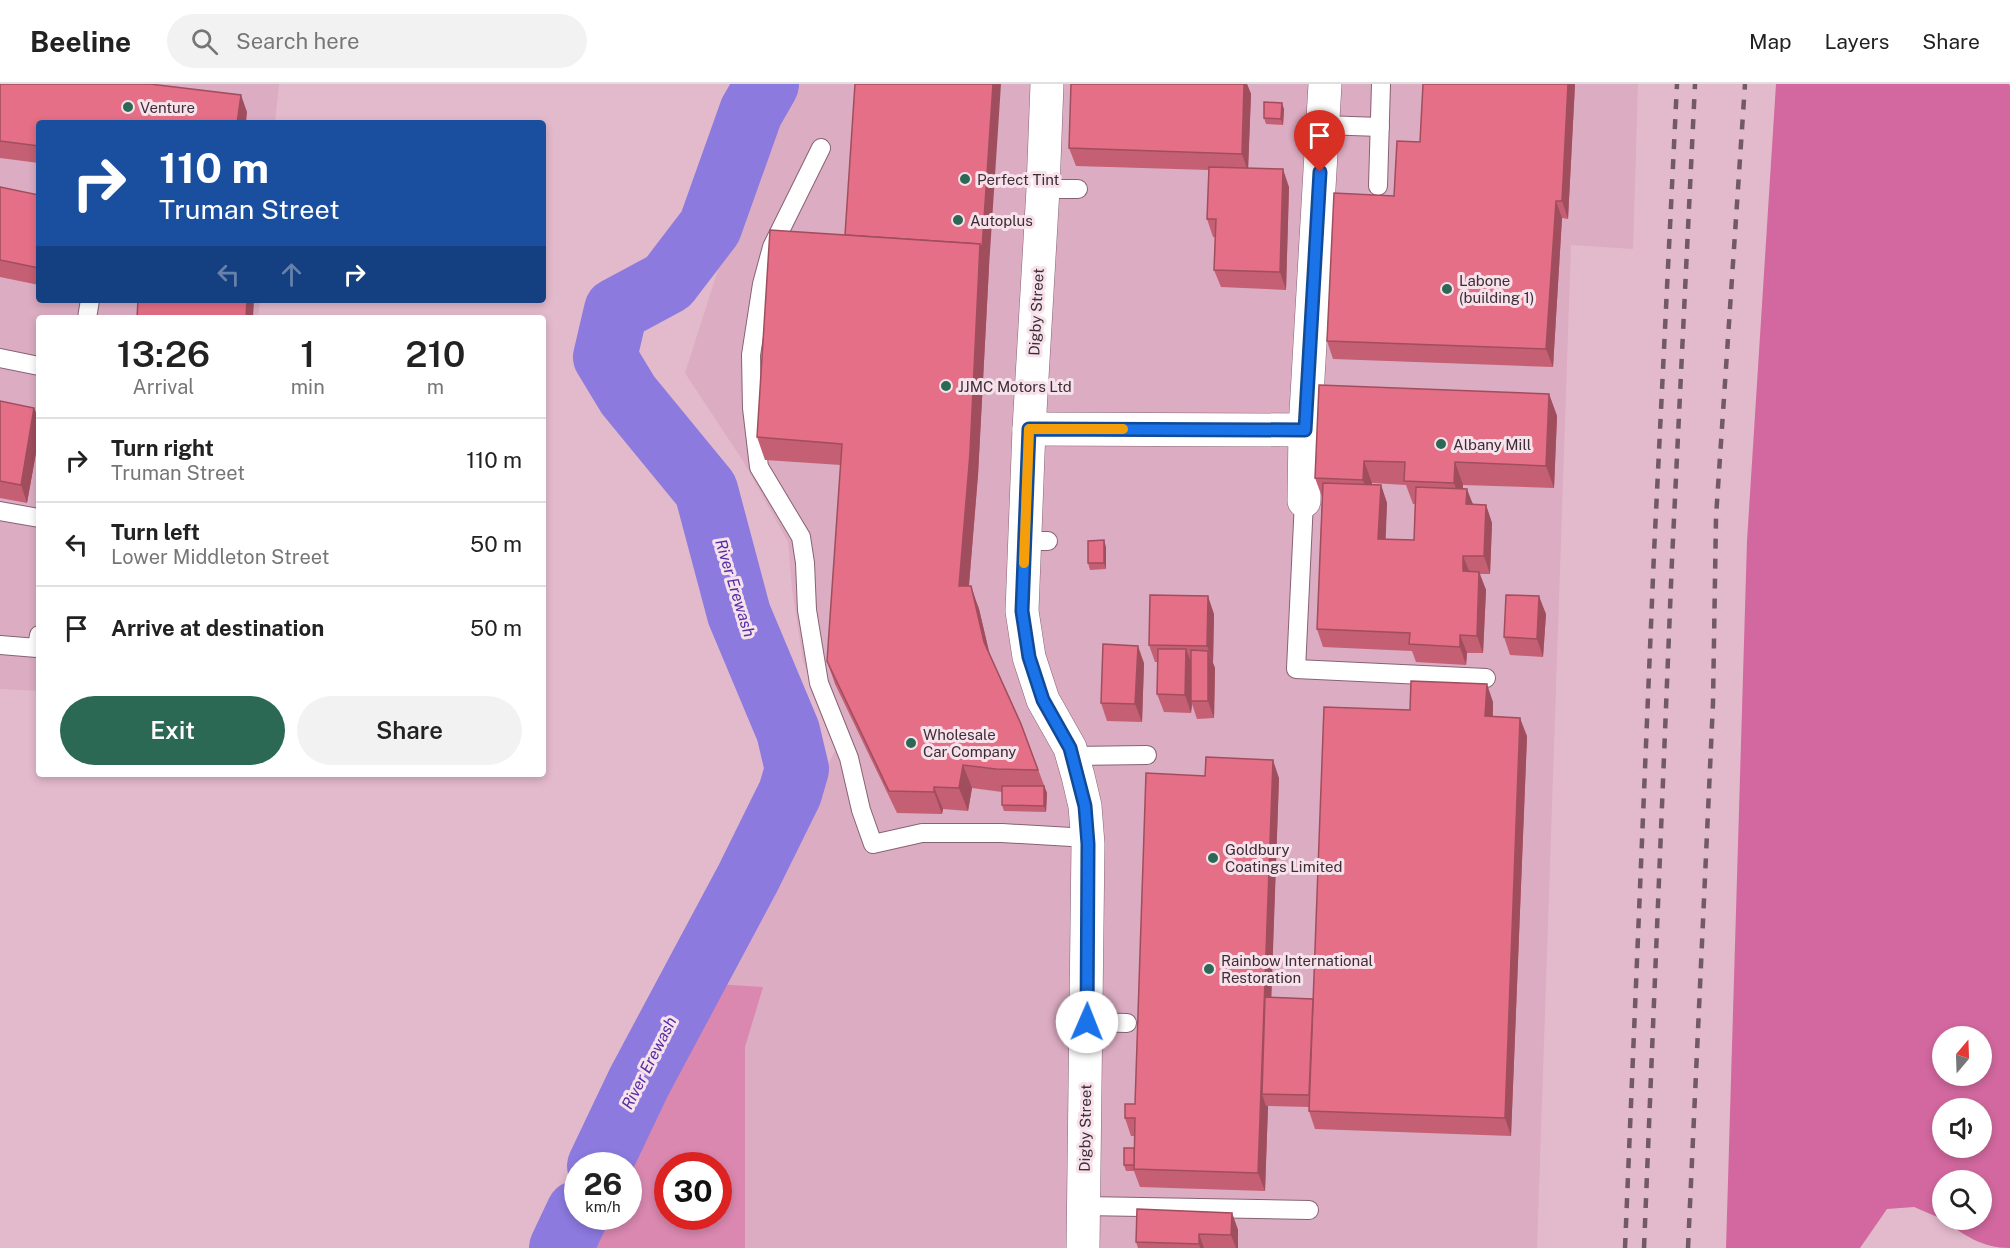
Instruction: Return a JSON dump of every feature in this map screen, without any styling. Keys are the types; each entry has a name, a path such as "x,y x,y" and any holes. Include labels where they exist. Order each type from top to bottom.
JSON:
{"street":[{"name":"Digby Street","path":"1047,84 1029,429 1036,541 1022,611 1029,657 1043,700 1072,756 1085,806 1088,838 1083,1248"},
{"path":"1304,501 1305,430 1325,84"},
{"path":"1029,429 1211,438 1305,430"}],"lane":[{"path":"1378,186 1382,84"},
{"path":"1323,125 1380,127"},
{"path":"821,148 772,247 762,284 751,355 752,408 759,467 801,537 805,563 807,610 819,683 849,758 861,810 873,844 922,833 1002,833 1088,838"},
{"path":"1043,189 1078,189"},
{"path":"0,358 36,365"},
{"path":"1304,501 1296,669 1486,678"},
{"path":"0,511 36,517"},
{"path":"0,645 36,648"},
{"path":"1072,756 1147,755"},
{"path":"1087,1022 1127,1023"},
{"path":"1084,1206 1309,1210"}],"shaded area":[{"path":"0,84 279,84 275,120 36,120 36,303 260,303 258,315 36,315 36,691 0,689"},
{"path":"798,84 1638,84 1633,249 1571,245 1537,1248 584,1248 593,1230 642,1230 642,1152 630,1152 836,749 803,661 792,589 788,542 743,461 685,373 731,229"},
{"path":"1776,84 2009,84 2010,1248 1990,1246 1958,1230 1992,1230 1992,1170 1932,1170 1932,1215 1914,1207 1887,1209 1860,1248 1726,1248 1747,541"},
{"path":"714,984 763,987 745,1047 745,1248 584,1248 593,1230 642,1230 642,1152 630,1152"}],"building":[{"path":"0,84 150,84 241,95 237,120 36,120 36,146 0,141"},
{"path":"855,84 993,84 982,249 980,244 845,235"},
{"path":"1071,84 1244,84 1242,154 1069,148"},
{"name":"Labone (building 1)","path":"1423,84 1568,84 1562,201 1556,201 1546,349 1327,341 1334,193 1394,196 1397,141 1420,142"},
{"path":"1264,102 1282,103 1281,119 1264,118"},
{"path":"1209,167 1283,169 1280,272 1214,270 1216,219 1207,219"},
{"path":"0,187 36,194 36,267 0,260"},
{"path":"770,230 980,244 970,453 959,586 971,586 984,642 1021,724 1038,770 963,765 959,788 934,787 934,792 889,791 827,661 842,444 757,437"},
{"path":"138,303 247,303 246,315 137,315"},
{"name":"Albany Mill","path":"1319,385 1549,394 1546,466 1455,462 1454,483 1404,481 1405,462 1364,461 1363,480 1315,478"},
{"path":"0,401 34,408 21,485 0,481"},
{"path":"1323,483 1381,485 1378,539 1414,540 1416,487 1467,489 1466,504 1486,505 1484,556 1463,556 1463,571 1479,572 1477,636 1460,635 1460,647 1409,644 1410,633 1317,629"},
{"path":"1104,540 1104,563 1088,563 1088,541"},
{"path":"1150,595 1208,596 1207,646 1149,645"},
{"path":"1506,595 1539,596 1537,639 1504,637"},
{"path":"1103,644 1138,646 1135,704 1101,703"},
{"path":"1158,649 1186,649 1185,695 1157,694"},
{"path":"1191,650 1208,651 1208,701 1191,701"},
{"path":"1411,681 1487,684 1485,716 1520,718 1505,1118 1309,1111 1324,707 1410,710"},
{"path":"1206,757 1273,760 1258,1173 1134,1169 1135,1118 1125,1118 1125,1104 1135,1104 1146,773 1205,776"},
{"path":"1002,786 1044,786 1044,806 1002,805"},
{"path":"1265,997 1313,999 1309,1095 1262,1094"},
{"path":"1124,1148 1134,1148 1134,1165 1124,1165"},
{"path":"1137,1209 1232,1213 1231,1235 1199,1234 1199,1244 1136,1242"}],"waterway":[{"name":"River Erewash","path":"606,1152 639,1082 748,878 790,793 797,769 788,731 739,614 706,490 628,395 605,357 616,310 668,282 710,227 751,112 767,84"},
{"name":"River Erewash","path":"561,1248 570,1230"}],"railway":[{"path":"1625,1248 1654,553 1677,84"},
{"path":"1644,1248 1672,560 1695,84"},
{"path":"1688,1248 1713,703 1716,517 1745,84"}],"slow traffic":[{"path":"1024,563 1029,429 1123,429"}],"place":[{"name":"Venture","path":"128,107"},
{"name":"Perfect Tint","path":"965,179"},
{"name":"Autoplus","path":"958,220"},
{"name":"Labone (building 1)","path":"1447,289"},
{"name":"JJMC Motors Ltd","path":"946,386"},
{"name":"Albany Mill","path":"1441,444"},
{"name":"Wholesale Car Company","path":"911,743"},
{"name":"Goldbury Coatings Limited","path":"1213,858"},
{"name":"Rainbow International Restoration","path":"1209,969"}],"route":[{"path":"1087,1022 1088,844 1085,806 1070,748 1043,700 1029,657 1022,611 1029,429 1305,430 1320,172"}]}
